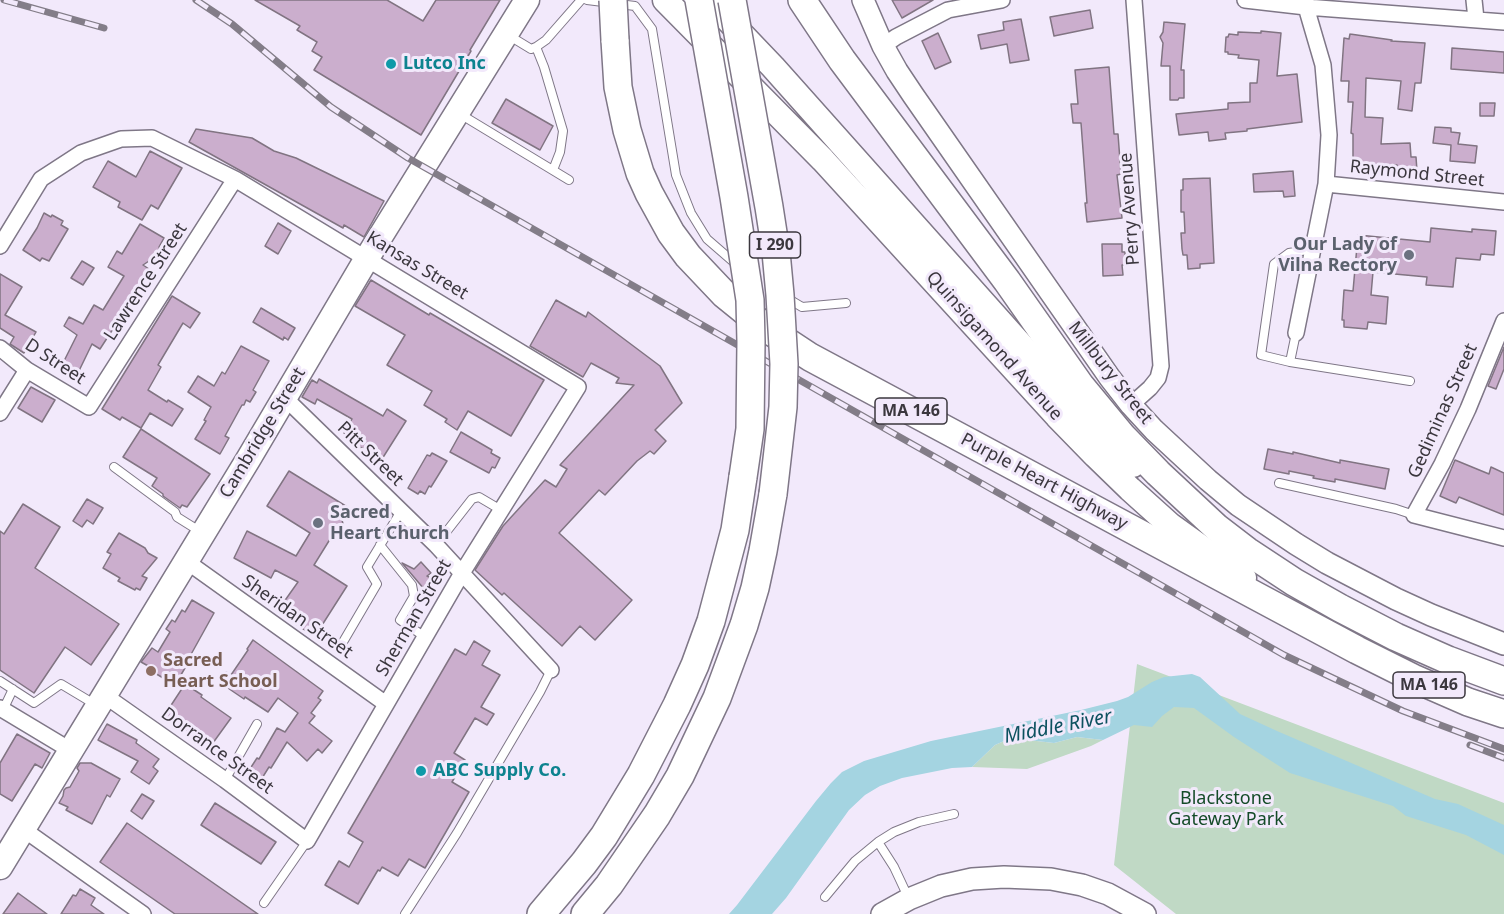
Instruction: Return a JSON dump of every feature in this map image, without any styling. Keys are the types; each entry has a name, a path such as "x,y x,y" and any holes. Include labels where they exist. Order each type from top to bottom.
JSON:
{"highway":[{"name":"Purple Heart Highway","path":"614,0 618,87 627,130 645,183 671,232 688,256 724,294 766,327 810,357 1357,650 1424,683 1468,702 1504,714"},
{"name":"I 290","path":"541,914 604,836 641,775 677,705 711,621 735,530 750,429 750,300 736,206 699,0"},
{"name":"I 290","path":"585,914 609,885 657,815 680,776 717,698 755,588 773,494 783,407 784,363 780,295 770,207 732,0"},
{"name":"MA 146","path":"802,0 842,60 1007,281 1086,393 1158,473 1200,513 1247,550 1294,582 1416,646 1504,681"}],"main road":[{"name":"Cambridge Street","path":"0,867 285,398 367,258 527,0"},
{"name":"Quinsigamond Avenue","path":"665,0 823,160 1057,416 1130,489 1170,525 1231,570 1308,622 1357,650"},
{"name":"Quinsigamond Avenue","path":"709,0 773,67 1095,428 1167,495 1200,513"},
{"name":"Millbury Street","path":"863,0 883,46 928,118 1099,362 1131,405 1154,430 1238,505 1327,563 1396,599 1504,644"},
{"path":"882,914 909,899 956,882 1021,877 1051,879 1082,885 1108,894 1145,914"}],"street":[{"path":"883,46 960,4 1002,0"},
{"name":"Perry Avenue","path":"1131,405 1158,378 1161,366 1134,0"},
{"path":"1245,0 1306,3 1504,22"},
{"path":"1474,0 1476,19"},
{"path":"1296,333 1326,184 1329,135 1323,65 1306,3"},
{"name":"Kansas Street","path":"0,246 41,179 81,153 121,139 152,138 235,179 578,387"},
{"name":"Lawrence Street","path":"89,407 235,179"},
{"name":"Raymond Street","path":"1326,184 1504,202"},
{"name":"Gediminas Street","path":"1414,515 1468,409 1504,321"},
{"name":"D Street","path":"0,348 27,370 89,407"},
{"path":"0,413 27,370"},
{"name":"Sherman Street","path":"307,841 462,573 578,387"},
{"name":"Pitt Street","path":"285,398 436,545 551,670"},
{"path":"1414,515 1504,538"},
{"name":"Sheridan Street","path":"186,561 386,704"},
{"name":"Dorrance Street","path":"100,700 225,780 307,841"},
{"path":"2,709 70,752"},
{"path":"23,829 132,911"}],"lane":[{"path":"506,33 531,49 536,47 546,40 580,0"},
{"path":"587,0 634,6 652,28 676,175 691,213 707,239 741,268 759,279"},
{"path":"536,47 564,131 560,152 553,170"},
{"path":"457,112 569,180"},
{"path":"1313,249 1288,252 1274,264 1261,355 1290,362 1410,381"},
{"path":"767,285 802,308 846,303"},
{"path":"1290,362 1296,333"},
{"path":"114,467 175,512 177,517 202,533"},
{"path":"1279,483 1414,515"},
{"path":"436,545 472,499 479,497 501,510"},
{"path":"343,642 377,584 367,567 401,511"},
{"path":"380,545 412,585 414,596 399,620 425,637"},
{"path":"405,914 457,833 551,670"},
{"path":"0,681 34,703 61,684 100,700"},
{"path":"2,709 13,689"},
{"path":"225,780 257,724"},
{"path":"825,897 855,861 894,832 919,822 954,814"},
{"path":"264,903 307,841"},
{"path":"879,842 909,899"}],"green space":[{"name":"Blackstone Gateway Park","path":"1137,664 1504,803 1504,914 1176,914 1114,865"},
{"path":"1077,737 1103,740 1027,769 972,767 995,745 1011,738 1054,743"}],"water":[{"name":"Middle River","path":"1192,674 1200,677 1240,714 1435,799 1458,804 1504,825 1504,855 1466,835 1406,816 1393,806 1290,773 1194,708 1174,707 1152,727 1134,725 1103,740 1077,737 1054,743 1011,738 995,745 972,767 952,768 902,778 880,786 865,795 849,810 772,914 729,914 816,801 842,772 864,761 931,741 1117,701 1164,677"}],"building":[{"name":"Lutco Inc","path":"255,0 387,0 423,21 436,0 500,0 421,135 314,70 322,57 312,51 317,42 297,30 300,26"},
{"path":"892,0 933,0 902,18"},
{"path":"1090,10 1093,28 1054,36 1050,17"},
{"path":"1021,19 1029,60 1010,63 1007,44 981,49 978,35 1004,30 1003,22"},
{"path":"1164,22 1185,24 1181,70 1184,70 1184,98 1178,100 1170,100 1170,66 1161,66 1163,43 1160,37"},
{"path":"1261,31 1281,33 1277,76 1297,74 1302,122 1225,133 1226,139 1209,141 1208,132 1179,135 1176,114 1228,109 1228,103 1250,102 1250,83 1257,83 1259,60 1238,58 1239,55 1225,52 1226,37 1229,34 1238,35 1238,32 1261,33"},
{"path":"938,33 951,62 935,69 922,41"},
{"path":"1350,34 1391,41 1425,43 1421,83 1415,83 1412,111 1398,109 1401,81 1366,78 1365,117 1383,118 1381,144 1410,143 1411,157 1416,157 1417,171 1397,172 1397,165 1353,164 1353,134 1351,133 1353,102 1348,102 1349,81 1341,81 1344,38 1349,39"},
{"path":"1452,48 1504,52 1504,73 1451,69"},
{"path":"1109,67 1114,134 1118,134 1121,174 1117,175 1122,218 1087,222 1081,123 1073,123 1071,104 1078,104 1075,70"},
{"path":"506,99 553,126 540,150 492,123"},
{"path":"1480,103 1495,103 1494,116 1480,116"},
{"path":"1435,127 1451,128 1451,132 1460,133 1458,144 1477,146 1475,163 1450,161 1451,145 1433,143"},
{"path":"196,129 252,138 274,151 296,158 384,201 364,237 344,225 343,228 189,142"},
{"path":"150,151 182,168 158,209 151,205 142,220 118,207 120,202 93,187 108,161 136,177"},
{"path":"1293,171 1295,196 1284,197 1283,191 1254,192 1253,174"},
{"path":"1210,178 1214,263 1200,264 1200,268 1188,269 1187,255 1183,255 1181,233 1185,233 1184,212 1181,212 1183,179"},
{"path":"44,213 63,221 61,225 68,229 49,261 42,258 40,261 23,250"},
{"path":"278,223 291,231 278,254 265,246"},
{"path":"140,224 164,238 159,247 161,253 143,265 149,269 133,298 100,349 92,344 76,377 60,369 77,335 64,326 69,317 83,324 94,305 103,310 124,276 108,267 117,251 122,254"},
{"path":"1431,228 1472,232 1472,229 1496,231 1494,255 1481,254 1480,260 1456,258 1453,287 1426,285 1427,277 1373,272 1371,295 1388,297 1386,324 1368,322 1367,329 1344,327 1344,320 1342,320 1344,290 1353,291 1358,235 1430,242"},
{"path":"1102,244 1122,244 1122,252 1125,252 1125,265 1122,265 1123,275 1103,276"},
{"path":"82,261 94,268 83,285 71,278"},
{"path":"0,274 22,287 5,315 36,332 24,353 10,344 14,337 0,328"},
{"path":"371,280 544,380 511,436 468,411 457,430 445,422 447,419 424,405 432,391 387,365 405,335 355,306"},
{"path":"172,296 200,313 190,328 183,323 158,365 161,367 148,390 183,409 172,426 150,413 141,428 122,417 120,420 102,409"},
{"path":"556,300 586,317 588,312 660,366 682,403 655,430 666,441 654,454 650,451 637,461 605,495 599,490 559,533 632,600 595,640 580,626 562,646 475,570 503,526 545,480 556,487 567,469 560,465 634,385 616,383 619,378 591,363 583,377 530,346"},
{"path":"261,308 295,328 288,340 284,337 283,340 253,322"},
{"path":"241,346 269,361 253,390 256,392 250,402 246,400 242,405 225,436 229,438 220,454 195,439 211,407 188,392 198,376 214,386 222,372 225,374"},
{"path":"1504,347 1504,369 1496,389 1488,386"},
{"path":"319,379 383,416 387,409 406,421 382,459 349,441 351,437 344,433 352,419 317,399 315,404 302,397 312,380 317,383"},
{"path":"31,387 55,400 42,422 18,408"},
{"path":"141,429 210,474 187,507 182,505 180,508 163,496 152,486 157,478 123,457"},
{"path":"461,432 492,450 491,453 500,458 495,468 492,467 489,473 450,452"},
{"path":"1268,449 1293,454 1293,452 1340,463 1340,460 1389,469 1385,489 1335,479 1335,482 1313,478 1314,476 1289,471 1289,474 1264,469"},
{"path":"432,453 447,461 425,494 420,491 418,494 408,488 427,455 430,456"},
{"path":"1455,460 1489,474 1491,467 1504,473 1504,515 1459,497 1456,503 1440,496"},
{"path":"289,471 357,513 341,517 344,527 340,535 332,536 314,565 347,586 317,633 311,629 309,633 290,620 292,617 288,614 290,612 281,606 298,582 275,570 271,578 234,558 247,531 296,556 310,533 267,506"},
{"path":"87,499 103,508 93,524 87,520 82,527 73,521"},
{"path":"23,504 60,527 35,568 119,624 91,665 65,647 34,693 0,670 0,531 4,534"},
{"path":"119,533 157,558 142,576 147,578 140,590 136,588 135,590 118,581 120,578 103,568 111,554 107,552"},
{"path":"421,562 431,573 427,576 438,582 430,596 402,563 414,569"},
{"path":"192,600 214,613 175,685 148,669 150,667 141,662 152,648 158,652 170,632 166,629 172,620 175,622 182,610 185,612"},
{"path":"253,640 323,691 318,698 321,700 311,713 315,716 309,723 332,741 322,753 318,749 307,761 287,742 259,783 246,775 257,758 259,759 277,728 285,732 298,713 278,698 268,712 219,682 226,672 231,675"},
{"name":"ABC Supply Co.","path":"474,641 490,651 482,665 500,675 481,707 494,714 487,725 475,718 454,753 465,760 452,782 469,792 425,868 409,859 398,876 382,867 358,904 325,885 339,861 349,867 363,842 348,833 455,649 466,655"},
{"path":"185,684 231,718 210,747 164,716"},
{"path":"107,724 137,740 136,743 159,759 153,767 158,771 149,784 131,772 138,761 98,740"},
{"path":"17,734 50,753 42,768 35,764 12,801 0,794 0,763"},
{"path":"80,763 91,763 120,779 110,797 107,795 92,824 66,810 68,807 59,803 64,790 70,787 79,771 77,768"},
{"path":"142,794 154,801 142,819 131,811"},
{"path":"215,803 276,842 261,864 201,825"},
{"path":"127,823 258,914 175,914 100,862"},
{"path":"80,889 95,898 91,905 104,914 61,914 73,895 76,896"},
{"path":"18,893 47,914 3,914"}],"railway":[{"path":"4,0 104,28"},
{"path":"196,0 232,24 331,107 408,158 1284,655 1403,711 1504,749"},
{"path":"1470,745 1504,758"}],"place":[{"name":"Lutco Inc","path":"391,64"},
{"name":"Our Lady of Vilna Rectory","path":"1409,255"},
{"name":"Sacred Heart Church","path":"318,523"},
{"name":"Sacred Heart School","path":"151,671"},
{"name":"ABC Supply Co.","path":"421,771"}]}
